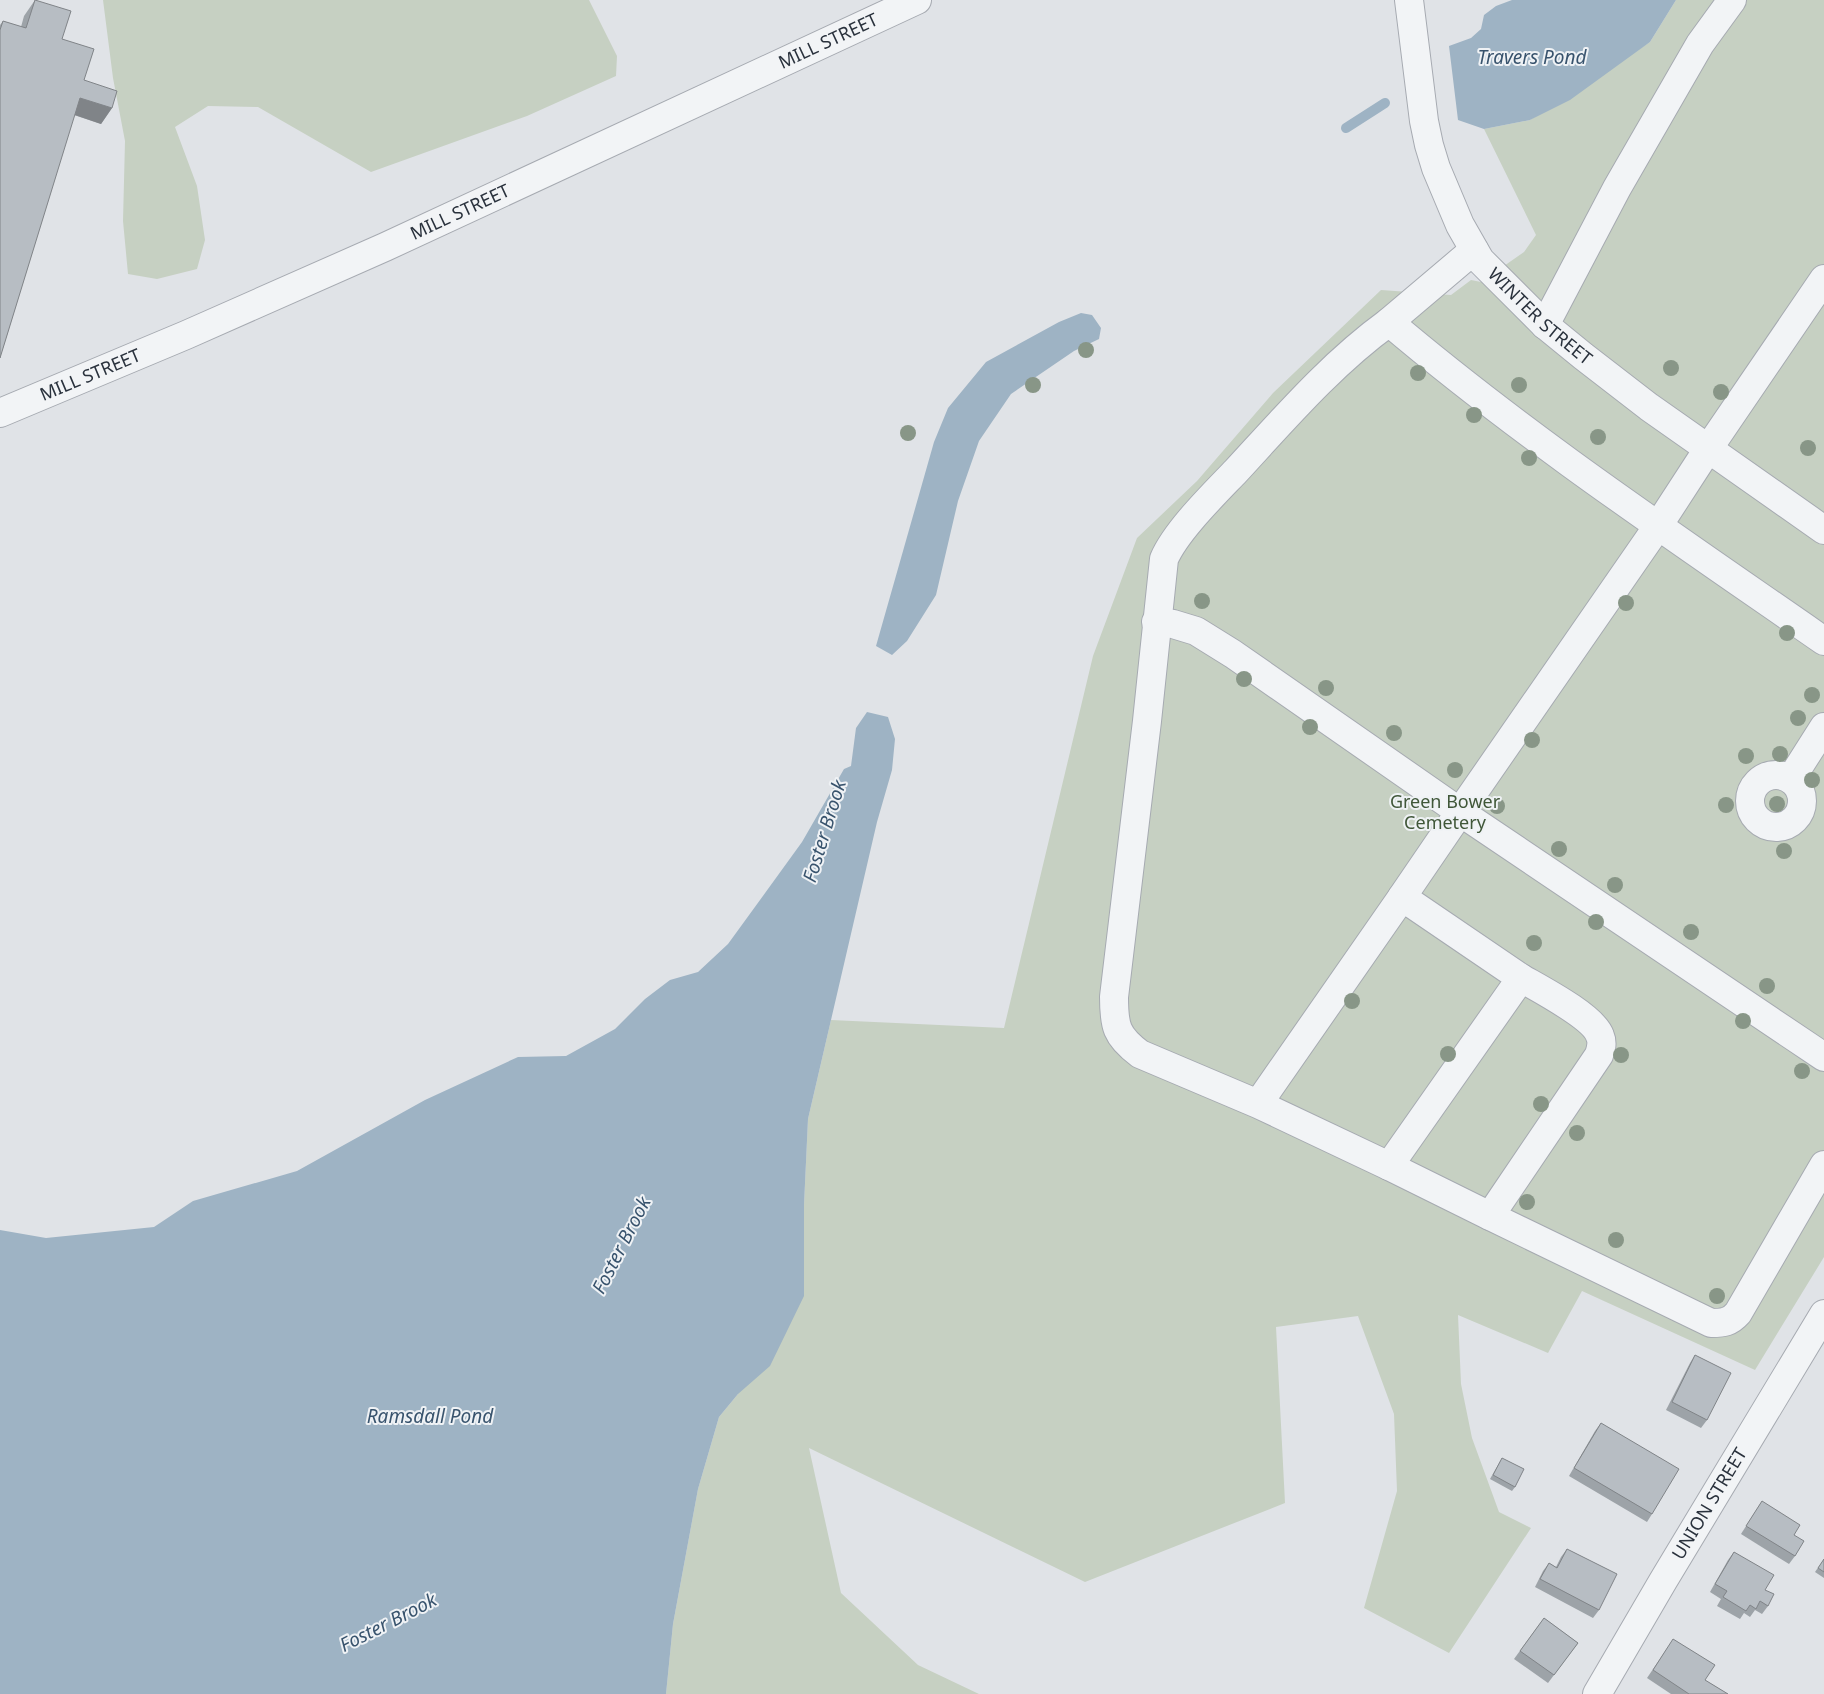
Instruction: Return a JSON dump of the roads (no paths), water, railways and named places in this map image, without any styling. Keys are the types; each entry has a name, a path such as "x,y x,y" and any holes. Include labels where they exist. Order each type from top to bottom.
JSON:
{"street":[{"name":"MILL STREET","path":"0,413 186,335 385,247 917,0"},
{"name":"WINTER STREET","path":"1409,0 1424,121 1436,168 1460,225 1480,260 1545,324 1619,384 1824,530"},
{"path":"1545,324 1617,188 1700,44 1732,0"},
{"path":"1474,250 1370,335 1324,376 1219,489 1170,546 1164,559 1114,997 1114,1012 1120,1036 1127,1045 1140,1054 1258,1104 1711,1323 1722,1323 1731,1320 1738,1313 1824,1165"},
{"path":"1258,1104 1658,526 1824,279"},
{"path":"1388,322 1489,404 1658,526 1824,641"},
{"path":"1156,622 1173,624 1196,631 1233,654 1460,812 1824,1057"},
{"path":"1791,779 1824,727"},
{"path":"1402,897 1521,978 1588,1019 1600,1034 1602,1047 1599,1055 1490,1216"},
{"path":"1389,1166 1521,978"},
{"name":"UNION STREET","path":"1597,1694 1824,1314"}],"water":[{"name":"Travers Pond","path":"1512,0 1676,0 1650,42 1570,100 1530,120 1484,129 1458,120 1449,46 1471,38 1481,29 1484,15 1496,6"},
{"path":"1081,313 1092,315 1101,328 1099,339 1074,351 1011,394 979,441 958,501 936,595 907,641 892,655 876,646 934,442 948,408 986,362 1059,322"},
{"name":"Ramsdall Pond","path":"867,712 888,717 895,739 892,770 877,822 808,1119 804,1205 804,1296 770,1366 738,1394 719,1417 698,1489 673,1624 666,1694 0,1694 0,1230 46,1238 154,1227 193,1201 297,1171 425,1100 518,1057 566,1056 615,1029 645,999 670,980 698,972 728,944 802,842 844,769 851,766 856,728"}],"waterway":[{"name":"Foster Brook","path":"1346,128 1385,103"}],"park label":[{"name":"Green Bower Cemetery","path":"1445,812"}]}
